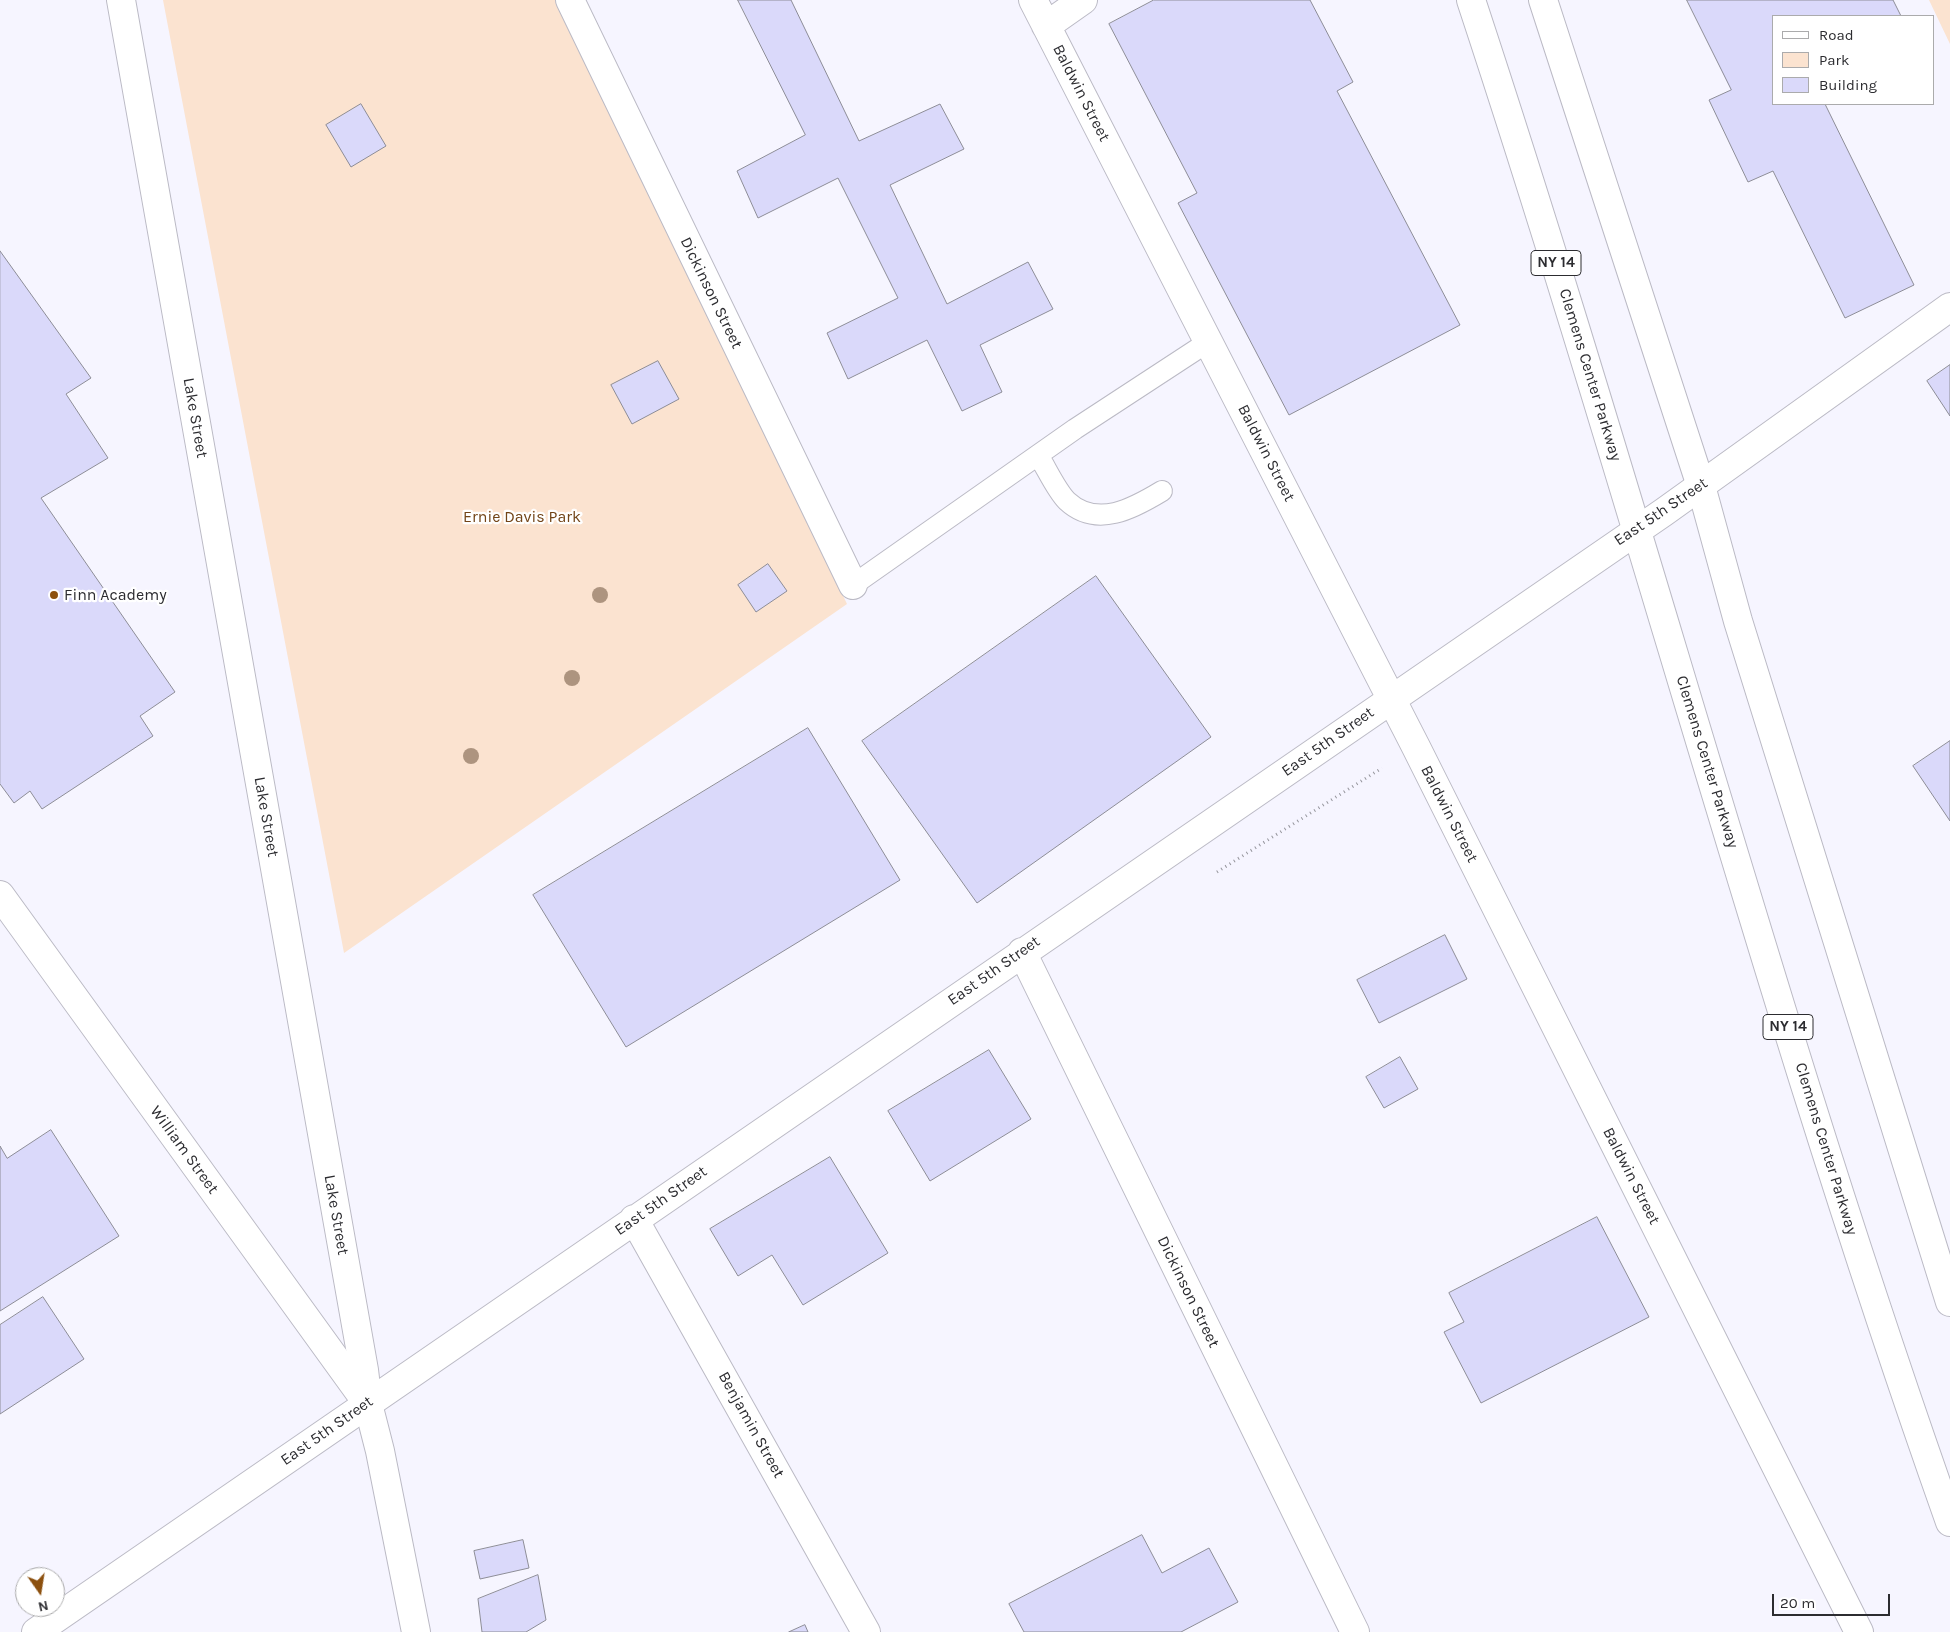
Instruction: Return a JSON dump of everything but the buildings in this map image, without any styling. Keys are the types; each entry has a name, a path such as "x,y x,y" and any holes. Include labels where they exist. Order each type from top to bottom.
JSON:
{"street":[{"name":"Lake Street","path":"121,0 357,1331 368,1404 380,1451 416,1632"},
{"name":"Dickinson Street","path":"570,0 853,585"},
{"name":"Baldwin Street","path":"1033,0 1390,698 1859,1632"},
{"path":"1046,26 1083,0"},
{"name":"Clemens Center Parkway","path":"1471,0 1530,180 1761,942 1849,1223 1950,1522"},
{"path":"1543,0 1701,486 1738,621 1950,1302"},
{"name":"East 5th Street","path":"36,1632 1390,698 1701,486 1950,307"},
{"name":"William Street","path":"0,895 368,1404"},
{"name":"Dickinson Street","path":"1022,952 1355,1632"},
{"name":"Benjamin Street","path":"634,1219 866,1632"}],"lane":[{"path":"853,585 1038,455 1208,342"},
{"path":"1038,455 1067,500 1082,511 1107,516 1134,508 1162,491"}],"path":[{"path":"1217,872 1382,768"}],"green space":[{"name":"Ernie Davis Park","path":"163,0 563,0 847,604 344,953"},
{"path":"1929,0 1950,0 1950,44"}],"place":[{"name":"Finn Academy","path":"54,595"}]}
